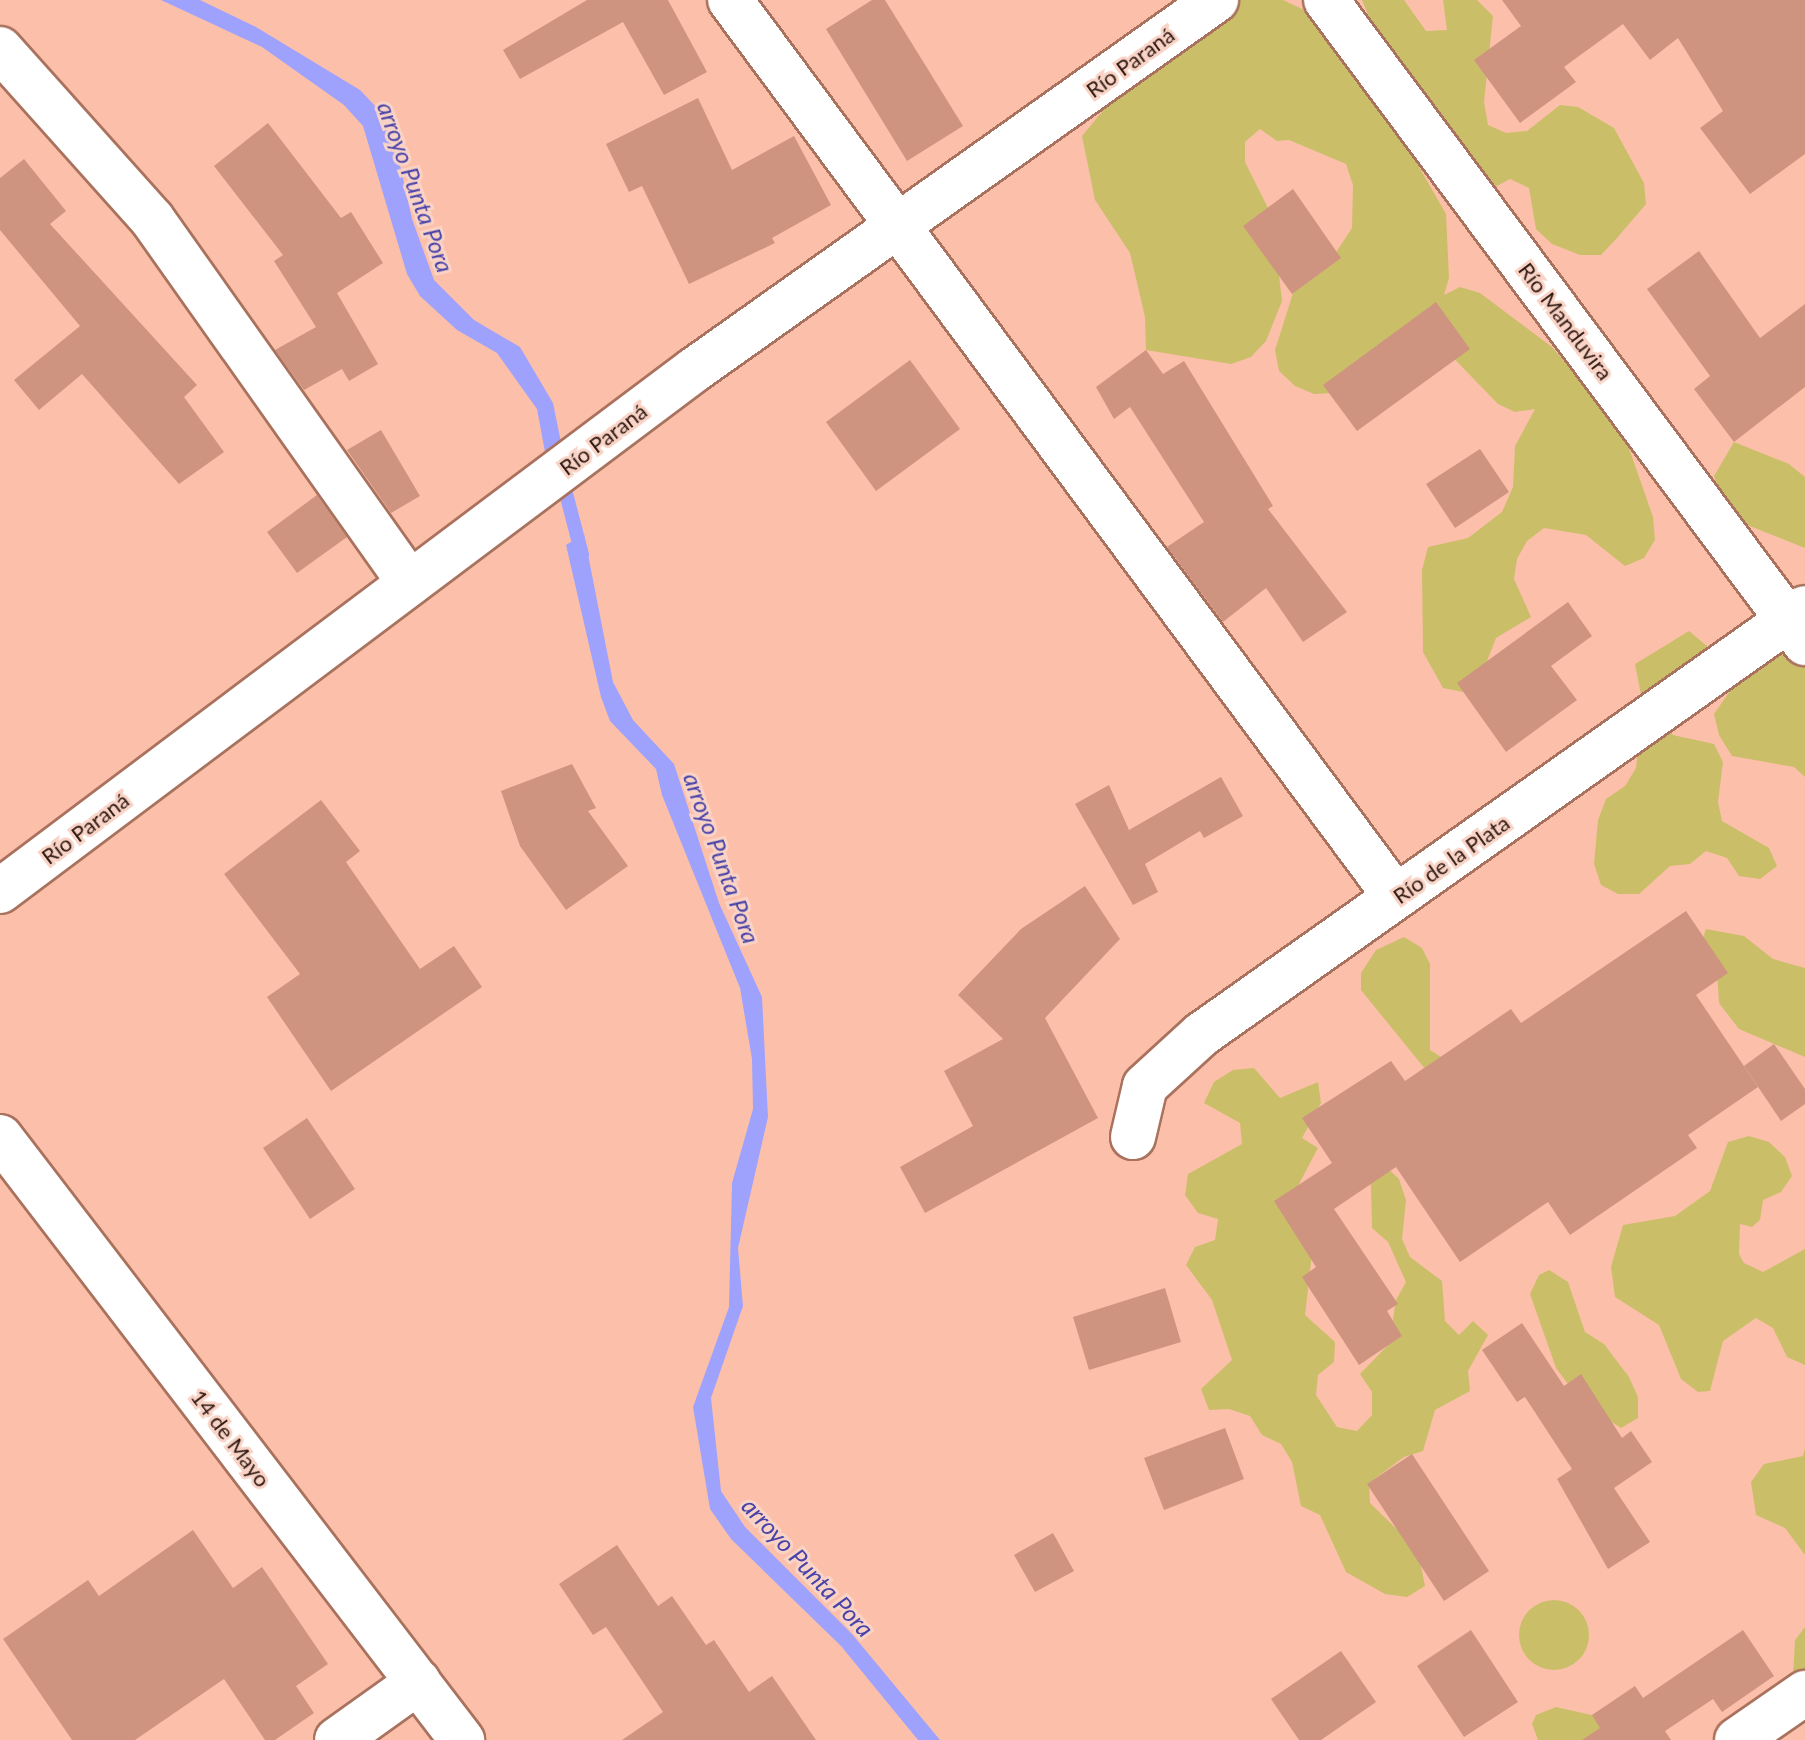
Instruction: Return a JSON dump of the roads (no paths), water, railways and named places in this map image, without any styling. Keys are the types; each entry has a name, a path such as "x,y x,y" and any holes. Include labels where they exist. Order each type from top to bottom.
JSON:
{"street":[{"path":"730,0 1396,897"},
{"name":"Río Paraná","path":"0,891 694,370 899,228 1216,0"},
{"name":"Río Manduvira","path":"1326,0 1800,624"},
{"path":"0,49 152,219 410,583"},
{"name":"Río de la Plata","path":"1133,1137 1145,1086 1202,1034 1396,897 1800,624"},
{"name":"14 de Mayo","path":"0,1137 462,1740"},
{"path":"337,1740 418,1682"},
{"path":"1737,1740 1805,1693"}],"water":[{"path":"161,0 200,0 256,27 360,90 377,108 398,156 412,219 434,280 474,320 520,347 553,403 561,442 545,452 537,409 497,353 457,330 420,296 407,274 363,126 344,105 262,47"},
{"path":"584,534 613,682 633,720 674,764 719,903 762,997 768,1117 738,1248 743,1306 711,1398 721,1491 745,1527 852,1634 940,1740 918,1740 841,1646 731,1539 710,1509 693,1407 729,1307 732,1183 753,1109 752,1059 740,988 662,795 656,769 610,721 601,697 566,545"}],"waterway":[{"name":"arroyo Punta Pora","path":"549,428 582,555"}]}
